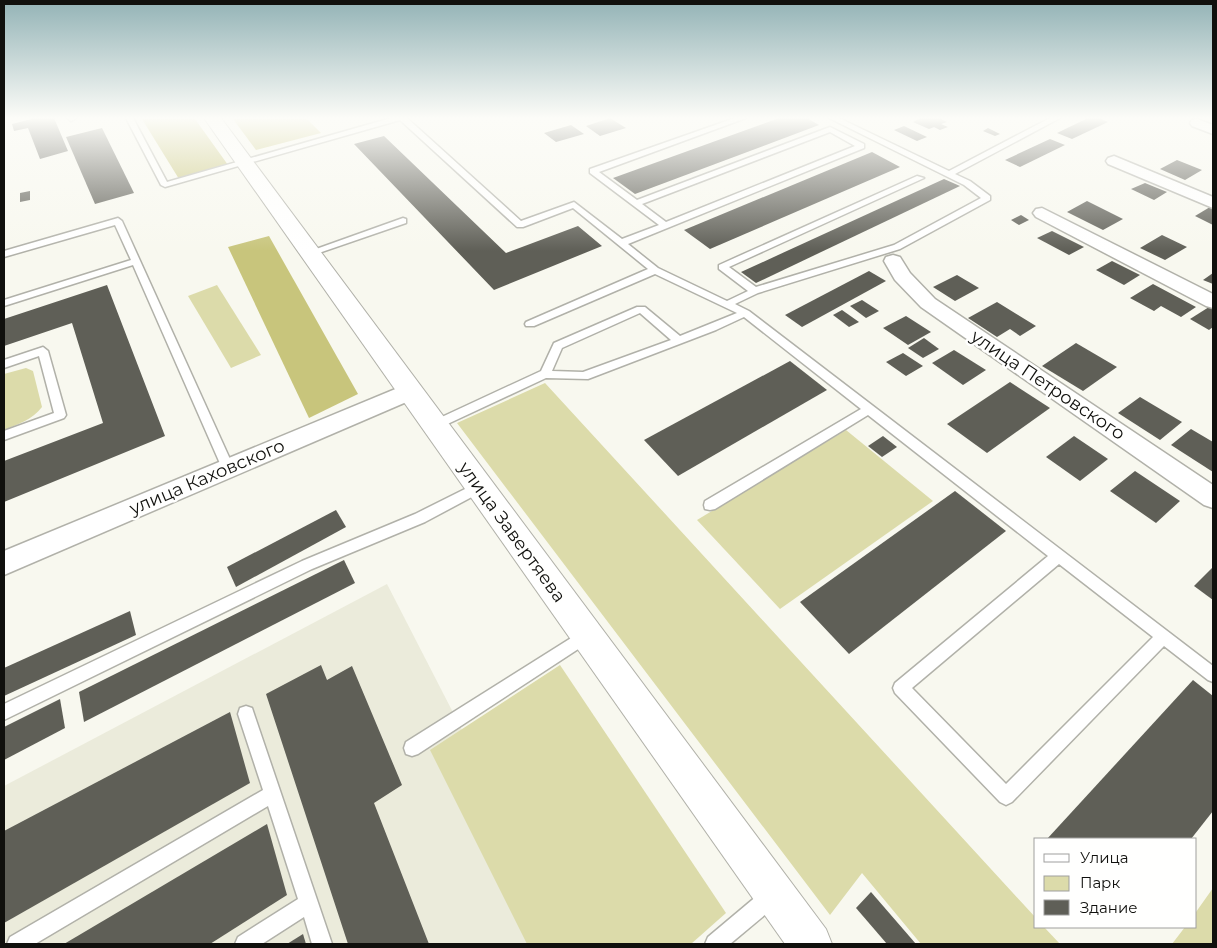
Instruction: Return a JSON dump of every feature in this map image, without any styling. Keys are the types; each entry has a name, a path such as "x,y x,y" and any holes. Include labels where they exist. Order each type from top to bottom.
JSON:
{"main road":[{"name":"улица Завертяева","path":"244,162 811,944"}],"street":[{"path":"1117,162 1213,203"},
{"path":"1042,213 1213,302"},
{"name":"улица Петровского","path":"893,261 902,276 928,303 1213,498"},
{"name":"улица Каховского","path":"4,563 410,391"}],"lane":[{"path":"153,162 165,185 243,162"},
{"path":"450,162 520,225 574,205 655,270 745,313 1213,675"},
{"path":"618,162 593,171 665,225"},
{"path":"636,203 743,162"},
{"path":"621,243 821,162"},
{"path":"728,304 755,291 897,247 988,198 980,191 925,162"},
{"path":"950,174 972,162"},
{"path":"755,291 722,267 920,178"},
{"path":"4,254 118,221 228,468"},
{"path":"310,253 403,221"},
{"path":"4,303 136,262"},
{"path":"530,324 655,270"},
{"path":"545,374 558,346 641,309 678,340"},
{"path":"435,425 545,374 584,376 745,313"},
{"path":"4,364 43,351 60,415 4,436"},
{"path":"710,505 869,409"},
{"path":"4,712 307,565 420,518 479,487"},
{"path":"1059,555 901,688 1006,796 1164,636"},
{"path":"412,748 587,635"},
{"path":"246,714 322,944"},
{"path":"17,944 272,794"},
{"path":"716,944 775,894"},
{"path":"245,944 309,903"}],"shaded area":[{"path":"169,162 226,162 228,165 179,179"},
{"path":"269,236 358,394 309,418 228,247"},
{"path":"387,584 572,944 4,944 4,786"}],"green space":[{"path":"217,285 261,355 231,368 188,296"},
{"path":"26,368 33,371 42,407 20,424 4,430 4,374"},
{"path":"545,383 1034,916 1034,928 1045,928 1060,944 921,944 862,873 830,915 457,423"},
{"path":"846,430 933,501 780,609 697,520"},
{"path":"560,665 726,913 691,944 527,944 430,750"},
{"path":"1213,888 1213,944 1172,944 1184,928 1197,928 1197,911"}],"building":[{"path":"77,162 119,162 134,193 95,204"},
{"path":"371,162 411,162 506,253 578,226 602,246 494,290"},
{"path":"657,162 720,162 635,194 613,178"},
{"path":"847,162 891,162 900,167 710,249 684,230"},
{"path":"1010,162 1030,162 1020,167"},
{"path":"1173,162 1183,162 1202,170 1185,180 1160,169"},
{"path":"944,179 960,186 756,283 741,272"},
{"path":"1145,183 1167,192 1154,200 1131,189"},
{"path":"30,191 30,200 20,202 20,193"},
{"path":"1087,201 1123,219 1103,230 1067,212"},
{"path":"1210,207 1213,209 1213,225 1195,216"},
{"path":"1021,215 1029,220 1019,225 1011,220"},
{"path":"1052,231 1084,247 1069,255 1037,238"},
{"path":"1162,235 1187,247 1165,260 1140,248"},
{"path":"1112,261 1140,275 1124,285 1096,270"},
{"path":"869,271 886,281 802,327 785,315"},
{"path":"1213,273 1213,284 1203,280"},
{"path":"957,275 979,288 955,301 933,287"},
{"path":"1153,284 1196,307 1181,317 1161,306 1154,311 1130,298"},
{"path":"107,285 165,436 4,502 4,461 103,423 72,323 4,346 4,319"},
{"path":"862,300 879,311 866,318 850,306"},
{"path":"997,302 1036,326 1020,336 1010,329 997,337 968,318"},
{"path":"1209,307 1213,309 1213,327 1209,330 1190,319"},
{"path":"842,310 859,322 849,327 833,315"},
{"path":"906,316 931,332 908,345 883,328"},
{"path":"924,338 939,349 923,358 908,348"},
{"path":"1076,343 1117,367 1083,391 1042,366"},
{"path":"954,350 986,370 963,385 932,363"},
{"path":"903,353 923,366 906,376 886,362"},
{"path":"790,361 827,390 678,476 644,440"},
{"path":"1010,382 1050,408 987,453 947,424"},
{"path":"1140,397 1182,422 1160,440 1118,413"},
{"path":"1191,429 1213,442 1213,472 1171,445"},
{"path":"883,436 897,447 882,457 868,446"},
{"path":"1074,436 1108,459 1080,481 1046,457"},
{"path":"1135,471 1180,501 1156,523 1110,491"},
{"path":"955,491 1006,531 849,654 800,602"},
{"path":"336,510 346,527 236,587 227,567"},
{"path":"344,560 355,583 84,722 79,692"},
{"path":"1213,567 1213,600 1194,586"},
{"path":"130,611 136,635 4,696 4,668"},
{"path":"321,665 327,680 352,666 402,785 374,803 429,944 348,944 266,694"},
{"path":"1193,680 1213,696 1213,811 1192,838 1048,838"},
{"path":"60,699 65,728 4,760 4,727"},
{"path":"230,712 250,783 4,923 4,831"},
{"path":"267,824 287,895 210,944 64,944"},
{"path":"871,892 916,944 887,944 856,908"},
{"path":"303,934 306,944 287,944"}]}
